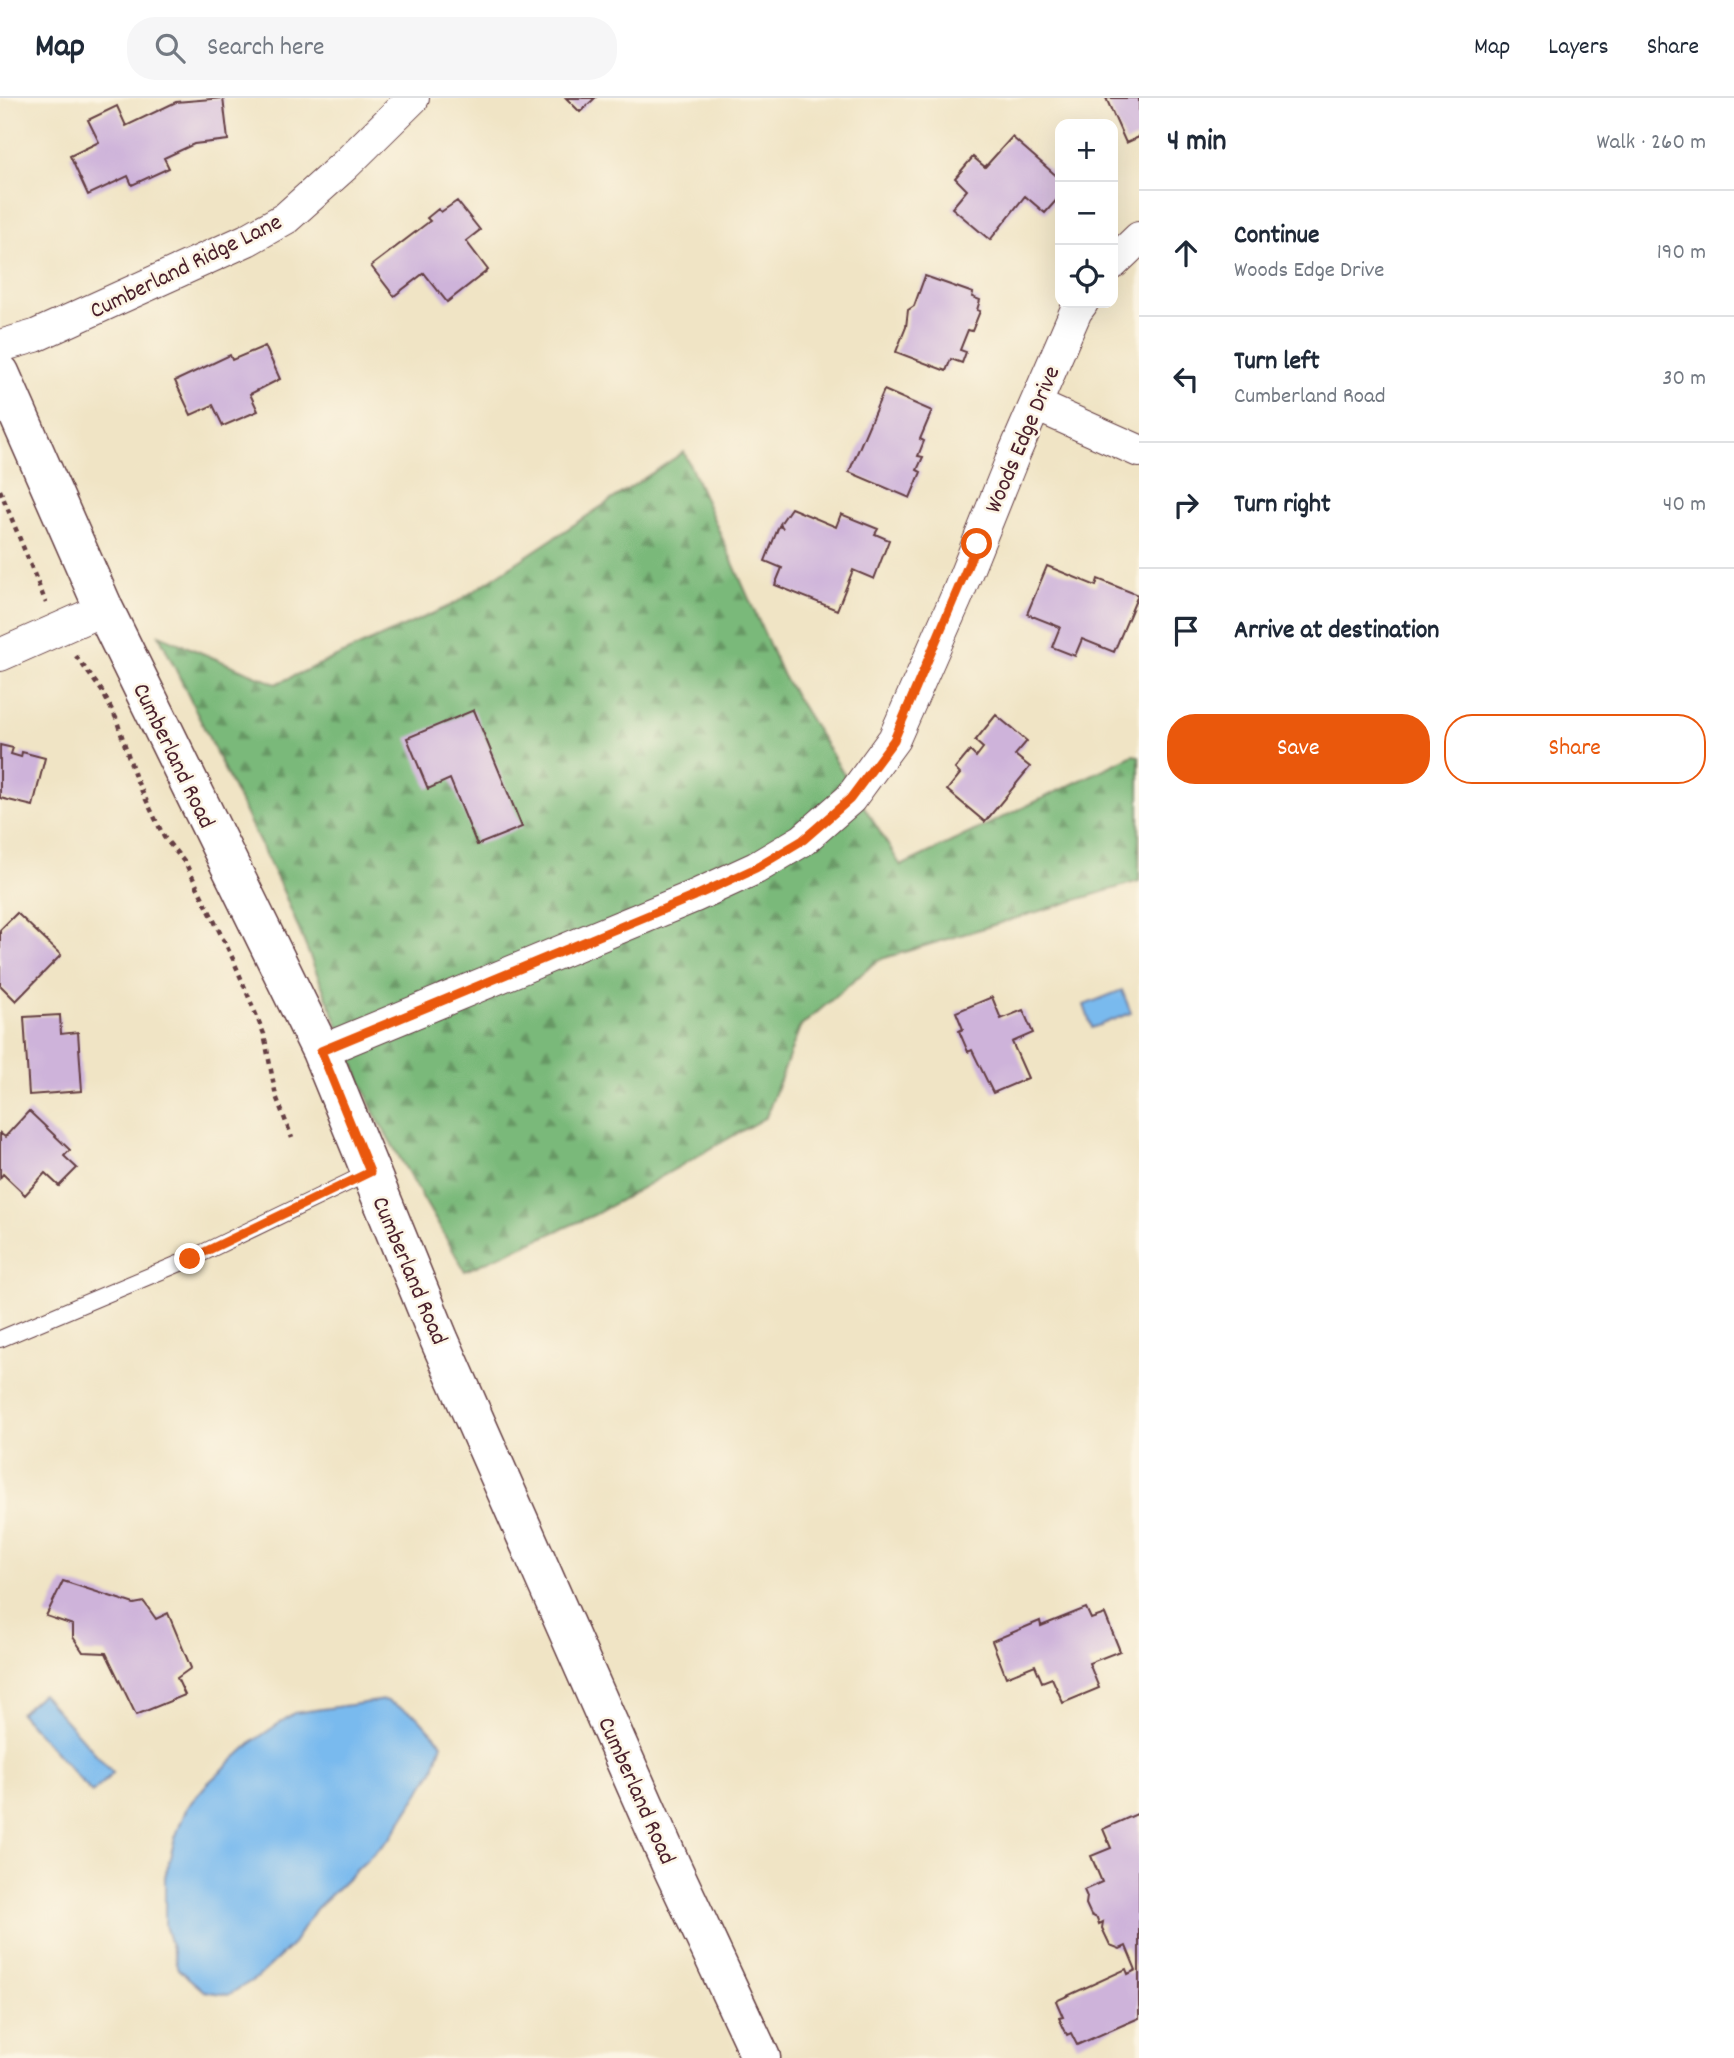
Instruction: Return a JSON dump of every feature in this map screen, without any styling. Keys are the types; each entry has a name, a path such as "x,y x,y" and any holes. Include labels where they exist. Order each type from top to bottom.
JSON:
{"main road":[{"name":"Cumberland Road","path":"0,373 104,609 321,1051 419,1293 650,1819 761,2058"}],"street":[{"name":"Cumberland Ridge Lane","path":"0,346 35,336 247,240 285,218 345,165 413,98"},
{"path":"1118,258 1139,238"},
{"name":"Woods Edge Drive","path":"321,1051 695,896 756,868 803,840 850,799 894,740 1078,308"},
{"path":"1036,405 1139,451"},
{"path":"0,655 104,609"}],"lane":[{"path":"0,1339 190,1259 370,1172"}],"path":[{"path":"0,490 38,590"},
{"path":"85,670 102,691 116,718 136,779 164,838 186,864 247,988 264,1034 276,1096 292,1139"}],"green space":[{"path":"684,452 783,676 901,866 1133,755 1139,756 1139,881 878,960 800,1027 766,1117 594,1215 465,1271 374,1113 284,893 159,635 276,684 454,604"}],"water":[{"path":"1122,990 1131,1013 1092,1028 1084,1005"},
{"path":"42,1694 113,1773 92,1793 20,1713"},
{"path":"385,1700 416,1715 442,1743 433,1771 391,1837 316,1909 291,1946 258,1977 228,1995 204,1991 178,1969 165,1925 165,1877 175,1838 187,1807 207,1784 255,1740 294,1713"}],"building":[{"path":"223,98 228,140 194,144 164,158 169,168 132,185 128,176 88,195 70,156 99,142 88,120 117,106 126,126 176,102"},
{"path":"566,98 595,98 580,112"},
{"path":"1106,98 1139,98 1139,137 1126,143 1118,119 1115,119"},
{"path":"1012,137 1055,175 1055,202 1045,213 1025,196 990,240 952,208 967,190 955,178 973,157 985,167"},
{"path":"457,201 480,230 466,241 488,270 447,302 424,273 394,296 371,266 430,221 427,218 438,209 441,212"},
{"path":"925,276 973,293 972,297 980,300 977,310 980,311 972,331 968,330 960,350 966,352 962,363 951,359 946,371 896,352 906,327 908,310 914,306"},
{"path":"265,346 280,379 250,394 258,411 223,426 213,405 191,415 175,381 230,355 232,360"},
{"path":"884,390 932,411 920,439 924,441 918,456 923,457 917,470 921,472 910,498 849,472"},
{"path":"791,508 836,527 841,514 878,529 875,534 889,540 874,579 853,570 837,610 775,585 782,568 765,561 779,526 783,528 780,524"},
{"path":"1047,566 1096,586 1098,579 1138,595 1114,652 1082,639 1075,656 1052,647 1060,627 1027,614"},
{"path":"474,710 522,827 477,845 450,779 428,789 407,738"},
{"path":"996,715 1027,741 1015,755 1030,767 985,822 947,790 960,774 955,769 970,751 976,757 983,748 975,741"},
{"path":"0,745 13,748 11,754 21,757 22,752 45,758 33,806 0,798"},
{"path":"17,913 61,955 16,1001 0,985 0,930"},
{"path":"992,997 1001,1019 1023,1010 1033,1033 1012,1042 1028,1078 993,1093 972,1050 968,1052 959,1031 963,1029 956,1012"},
{"path":"60,1015 61,1034 78,1032 82,1091 29,1095 24,1017"},
{"path":"29,1111 70,1150 64,1156 77,1168 59,1186 45,1173 25,1195 3,1174 0,1178 0,1133 5,1137"},
{"path":"63,1581 134,1604 144,1602 156,1619 168,1613 191,1668 177,1678 185,1695 136,1715 106,1653 83,1652 73,1637 73,1625 46,1616"},
{"path":"1086,1608 1091,1619 1105,1614 1120,1651 1089,1663 1099,1688 1063,1703 1052,1678 1042,1682 1035,1665 1006,1677 992,1641 1040,1621 1041,1626"},
{"path":"1139,1813 1139,2018 1077,2045 1071,2033 1067,2035 1059,2018 1063,2017 1056,2001 1126,1969 1128,1974 1136,1970 1126,1946 1120,1949 1110,1945 1102,1928 1103,1922 1099,1924 1097,1918 1091,1915 1084,1890 1102,1882 1091,1856 1111,1848 1103,1829"}],"route":[{"path":"190,1259 370,1172 321,1051 695,896 756,868 803,840 850,799 894,740 977,544"}]}
